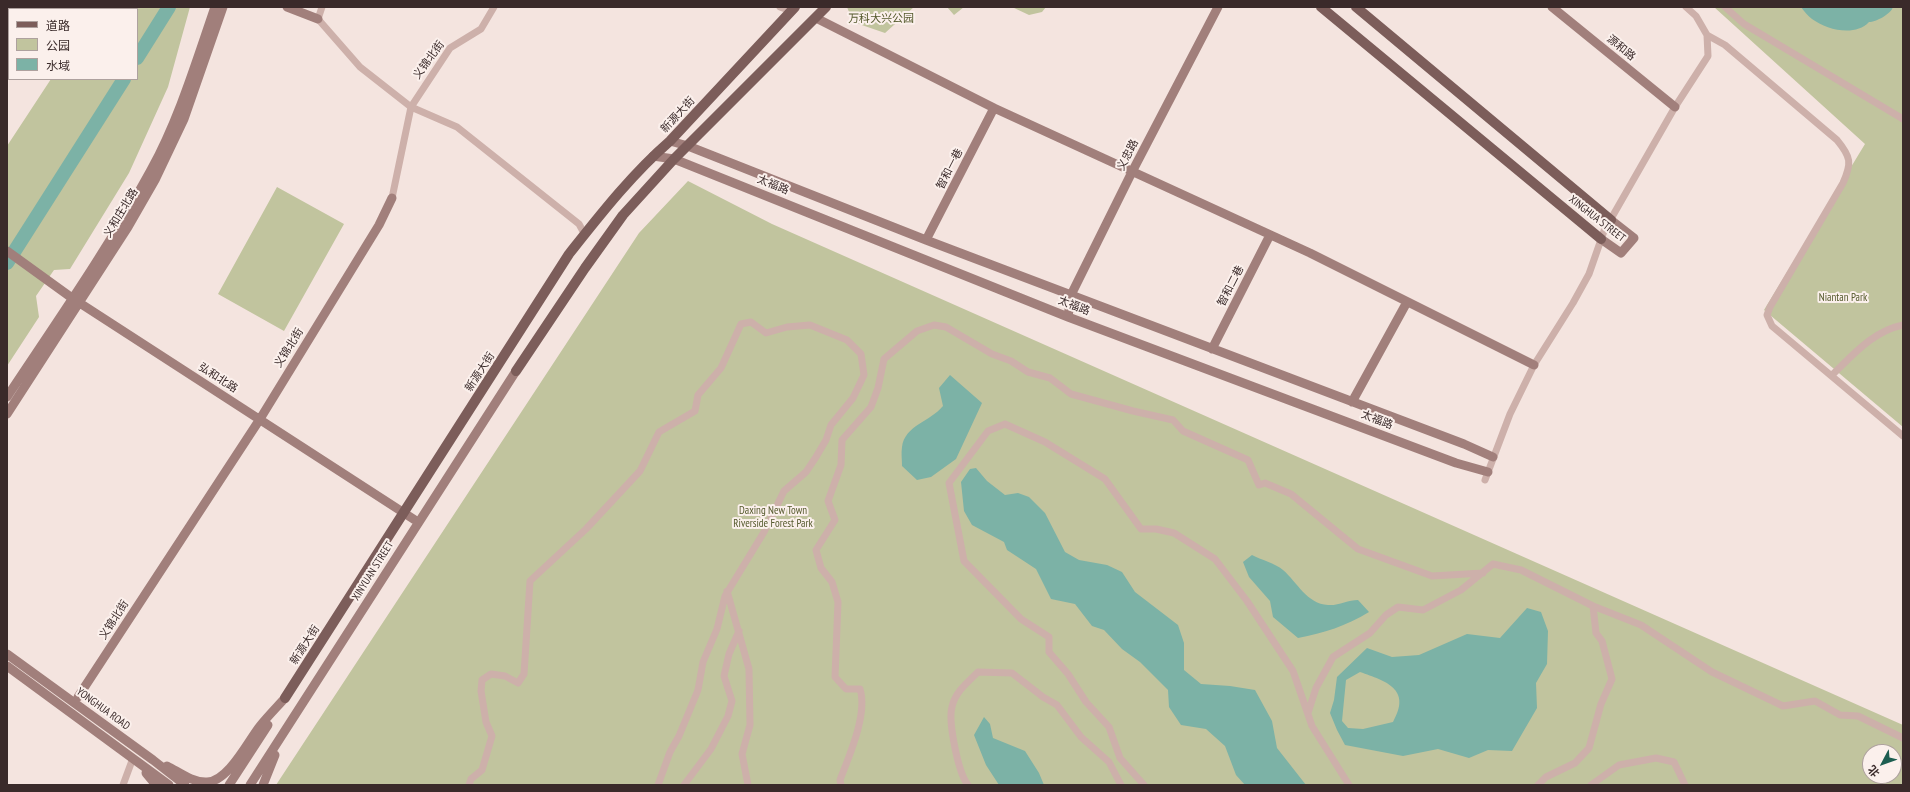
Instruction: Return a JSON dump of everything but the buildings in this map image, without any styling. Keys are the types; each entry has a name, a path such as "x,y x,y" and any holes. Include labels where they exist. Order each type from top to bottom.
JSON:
{"main road":[{"name":"义和庄北路","path":"7,414 76,300 151,169 180,107 215,7"},
{"name":"义和庄北路","path":"7,398 128,227 155,180 184,118 223,7"},
{"path":"287,7 318,19"},
{"path":"516,371 585,268 623,215 674,159 826,7"},
{"name":"义忠路","path":"1068,316 1071,295 1132,172 1218,7"},
{"name":"XINGHUA STREET","path":"1321,7 1601,239 1621,253 1634,238 1356,7"},
{"name":"源和路","path":"1552,7 1675,107"},
{"name":"新源大街","path":"229,785 569,254 615,196 653,156 670,141 793,9"},
{"path":"816,18 994,108 1270,235 1534,365"},
{"name":"智和一巷","path":"926,240 994,108"},
{"name":"太福路","path":"670,141 688,146 926,240 1464,444 1493,457"},
{"name":"太福路","path":"653,156 674,159 1068,316 1487,476"},
{"name":"义锦北街","path":"78,697 260,419 379,225 392,198"},
{"name":"智和二巷","path":"1212,349 1270,235"},
{"name":"弘和北路","path":"7,251 76,300 418,522"},
{"path":"1352,402 1407,302"},
{"name":"XINYUAN STREET","path":"250,785 516,371"},
{"name":"YONGHUA ROAD","path":"7,654 185,785"},
{"name":"YONGHUA ROAD","path":"7,666 169,785"},
{"path":"153,760 197,782 215,781 226,772 261,725 285,698"},
{"path":"262,785 282,737"},
{"path":"133,758 156,785"}],"street":[{"path":"322,7 318,19 360,67 411,107 457,127 579,224 584,235"},
{"name":"义锦北街","path":"392,198 411,107 450,48 482,29 494,7"},
{"path":"780,7 793,9"},
{"path":"1487,476 1510,414 1534,365 1573,303 1589,274 1601,239 1611,220 1675,107 1708,56 1707,35 1696,16 1686,7"},
{"path":"1725,7 1744,24 1903,119"},
{"path":"1707,35 1725,45 1837,140 1849,158 1849,170 1843,183 1770,307 1767,315 1772,326 1903,436"},
{"path":"469,785 471,779 482,770 492,736 486,722 481,691 482,680 492,674 505,676 518,682 524,674 530,581 586,529 640,471 659,432 695,411 698,395 721,368 741,324 751,322 766,333 787,327 810,325 847,340 861,354 864,375 853,398 831,425 826,440 816,458 806,472 784,491 764,532 725,596 717,629 703,662 698,690 679,736 670,752 658,785"},
{"path":"841,785 840,780 854,744 863,698 860,689 846,689 835,677 838,602 832,582 821,568 816,550 835,520 828,501 841,465 842,440 871,407 878,388 884,359 917,331 934,325 946,326 992,354 1011,361 1028,372 1050,378 1071,394 1173,420 1183,431 1248,460 1259,485 1265,483 1291,494 1358,549 1432,576 1483,573"},
{"path":"1832,375 1873,337 1896,326 1903,325"},
{"path":"1144,785 1120,758 1109,727 1086,702 1068,674 1049,652 1049,637 1022,619 964,560 949,483 988,431 1005,424 1045,442 1105,479 1141,529 1156,529 1174,533 1215,559 1247,601 1293,671 1312,726 1349,785"},
{"path":"1308,713 1316,688 1333,657 1370,633 1386,615 1398,607 1424,610 1461,590 1492,564 1521,570 1593,606 1641,625 1712,672 1783,706 1815,701 1840,715 1858,716 1903,738"},
{"path":"728,592 749,669 750,725 742,754 748,785"},
{"path":"1538,785 1546,777 1575,762 1589,748 1601,704 1612,679 1602,641 1596,633 1593,606"},
{"path":"684,785 711,749 728,716 732,701 724,676 729,654 739,631"},
{"path":"968,785 958,764 952,707 960,690 978,672 1012,673 1043,697 1057,705 1081,737 1109,762 1121,785"},
{"path":"123,785 133,758"},
{"path":"1591,785 1619,765 1656,758 1674,762 1685,785"}],"green space":[{"path":"190,7 168,87 129,173 70,269 54,270 36,296 39,317 7,366 7,146 50,80 138,80 138,8 96,8"},
{"name":"万科大兴公园","path":"847,7 914,7 885,33 853,22"},
{"path":"947,7 964,7 954,15"},
{"path":"1012,7 1046,7 1042,12 1029,15"},
{"name":"Niantan Park","path":"1714,7 1903,7 1903,427 1764,310 1865,144"},
{"name":"Daxing New Town Riverside Forest Park","path":"688,181 772,224 1903,725 1903,785 276,785 639,233"},
{"path":"277,187 344,224 284,331 218,294"}],"water":[{"path":"1801,7 1893,7 1892,10 1883,17 1869,22 1863,27 1849,31 1833,29 1818,23"},
{"path":"950,375 982,403 956,459 931,477 917,480 902,466 902,449 904,440 913,429 932,416 943,406 939,388"},
{"path":"976,468 987,481 1005,495 1018,493 1029,497 1045,513 1065,552 1079,560 1107,565 1122,572 1135,592 1178,625 1184,643 1184,670 1201,684 1230,686 1255,690 1272,721 1277,748 1306,785 1245,785 1236,775 1225,746 1206,729 1181,725 1169,707 1168,690 1140,662 1122,649 1104,630 1092,626 1075,604 1051,599 1036,569 1007,550 1004,542 972,525 964,511 961,482 970,469"},
{"path":"1252,555 1272,563 1283,570 1308,597 1314,601 1321,604 1332,605 1358,600 1369,612 1335,628 1298,638 1273,617 1270,601 1249,577 1243,562"},
{"path":"1527,608 1541,612 1548,631 1547,664 1536,683 1537,708 1512,751 1488,750 1469,758 1438,749 1403,756 1345,745 1330,713 1334,700 1337,677 1367,648 1392,657 1419,655 1467,634 1500,638","holes":["1360,672 1387,683 1398,694 1400,702 1393,722 1363,729 1348,728 1342,721 1346,680"]},
{"path":"984,717 990,724 993,738 1025,751 1039,773 1044,785 999,785 986,765 974,735"}],"waterway":[{"path":"138,56 169,7"},
{"path":"7,263 123,80"}]}
